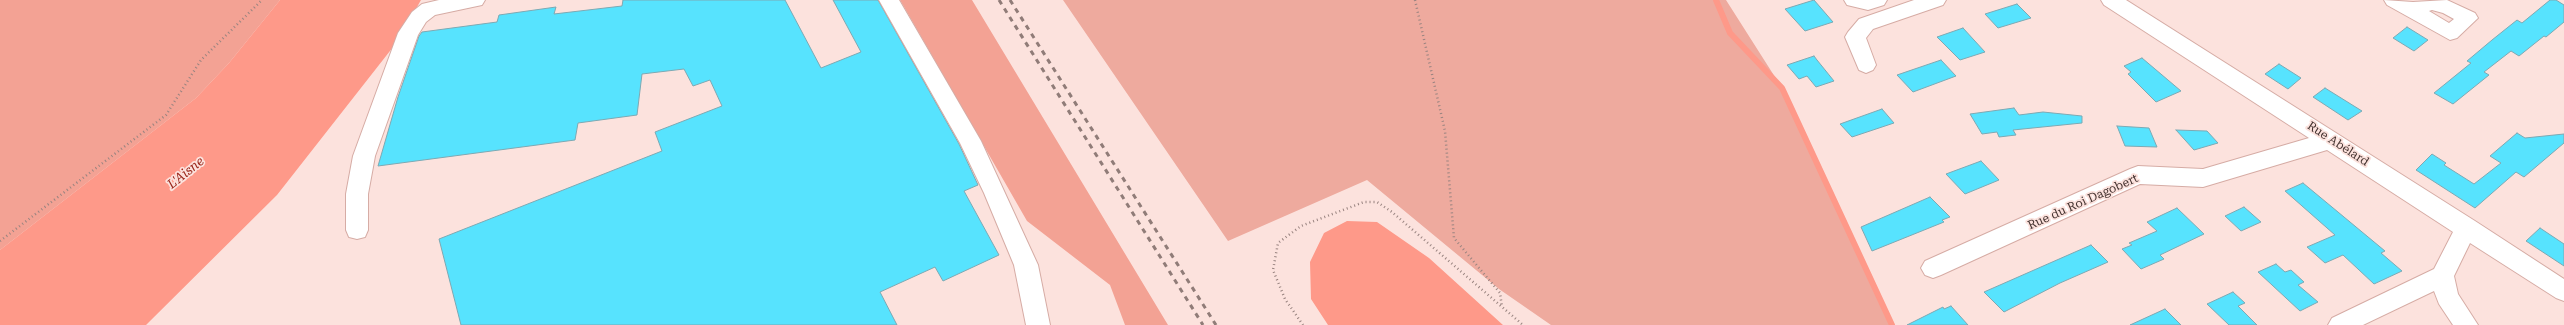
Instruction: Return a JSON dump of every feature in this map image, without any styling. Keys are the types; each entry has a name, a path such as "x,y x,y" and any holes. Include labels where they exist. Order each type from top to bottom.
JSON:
{"street":[{"path":"357,230 357,194 364,156 408,33 419,17 430,9 475,0"},
{"path":"889,0 970,141 995,193 1026,265 1038,325"},
{"path":"1854,0 1868,3 1877,0"},
{"path":"1866,65 1855,37 1866,24 1936,0"},
{"name":"Rue Abélard","path":"2111,0 2564,290"},
{"path":"2394,0 2412,10"},
{"name":"Rue du Roi Dagobert","path":"1933,268 2138,175 2203,178 2331,140"},
{"path":"2340,325 2442,276 2467,227"},
{"path":"2442,276 2447,297 2466,325"}],"path":[{"path":"0,241 29,221 166,115 201,60 262,0"},
{"path":"1416,0 1445,131 1454,238 1500,293 1502,307"},
{"path":"1303,325 1285,299 1273,270 1278,243 1301,226 1364,202 1377,202 1392,212 1523,325"}],"shaded area":[{"path":"0,0 280,0 229,63 196,98 0,250"},
{"path":"900,0 972,0 1168,325 1125,325 1110,285 1027,221"},
{"path":"1063,0 1726,0 1782,88 1892,325 1551,325 1499,289 1367,180 1228,241"}],"water":[{"name":"L'Aisne","path":"280,0 421,0 397,42 277,195 146,325 0,325 0,250 196,98 229,63"},
{"path":"1347,221 1377,222 1429,258 1503,325 1328,325 1311,299 1310,262 1324,233"}],"building":[{"path":"623,0 785,0 821,68 861,52 833,0 878,0 959,144 978,185 964,191 999,255 943,281 935,267 880,292 897,325 461,325 439,239 662,151 655,132 722,106 710,80 693,86 684,69 642,74 637,115 578,123 575,140 378,166 398,97 419,36 422,32 497,22 499,15 556,7 554,14 622,6"},
{"path":"1814,0 1833,22 1805,31 1785,9"},
{"path":"2550,0 2556,0 2564,5 2564,22 2546,37 2544,36 2519,56 2511,51 2484,72 2489,75 2453,104 2434,93 2471,63 2467,61 2492,40 2517,20 2522,23"},
{"path":"2017,4 2031,18 1998,28 1985,14"},
{"path":"2407,27 2428,40 2414,51 2393,38"},
{"path":"1963,28 1985,52 1960,60 1937,37"},
{"path":"1814,56 1834,81 1816,87 1807,76 1799,79 1787,65"},
{"path":"2142,58 2181,91 2156,102 2128,74 2131,72 2124,66"},
{"path":"1941,60 1956,76 1913,92 1897,75"},
{"path":"2279,64 2301,78 2288,89 2265,74"},
{"path":"2325,88 2362,111 2348,120 2313,97"},
{"path":"2014,108 2019,115 2043,112 2082,116 2082,123 2013,130 2016,135 1999,137 1997,132 1982,134 1970,114"},
{"path":"1882,109 1894,123 1852,137 1840,124"},
{"path":"2117,126 2149,128 2157,147 2125,146"},
{"path":"2176,130 2207,131 2218,143 2194,150"},
{"path":"2517,133 2525,138 2564,134 2564,143 2524,177 2516,172 2475,208 2416,170 2432,154 2446,163 2444,165 2474,184 2501,163 2490,156"},
{"path":"1981,161 1999,180 1965,194 1946,174"},
{"path":"2303,183 2385,251 2381,253 2402,271 2374,284 2343,255 2325,263 2307,247 2335,235 2285,191"},
{"path":"1930,197 1950,217 1942,220 1944,222 1872,251 1861,227"},
{"path":"2244,207 2261,222 2241,231 2225,216"},
{"path":"2177,208 2204,234 2160,255 2164,259 2141,269 2122,249 2132,245 2129,243 2157,231 2147,222"},
{"path":"2540,228 2564,244 2564,266 2526,241"},
{"path":"2091,245 2108,262 2060,283 2004,312 1984,292"},
{"path":"2276,264 2285,272 2291,270 2304,282 2298,285 2318,302 2300,311 2258,272"},
{"path":"2233,292 2245,303 2238,306 2257,325 2229,325 2207,304"},
{"path":"1951,306 1968,325 1907,325 1943,307 1944,309"},
{"path":"2165,309 2181,325 2130,325"}],"waterway":[{"path":"1716,0 1730,33 1782,88 1892,325"}],"railway":[{"path":"999,0 1203,325"},
{"path":"1010,0 1216,325"}]}
